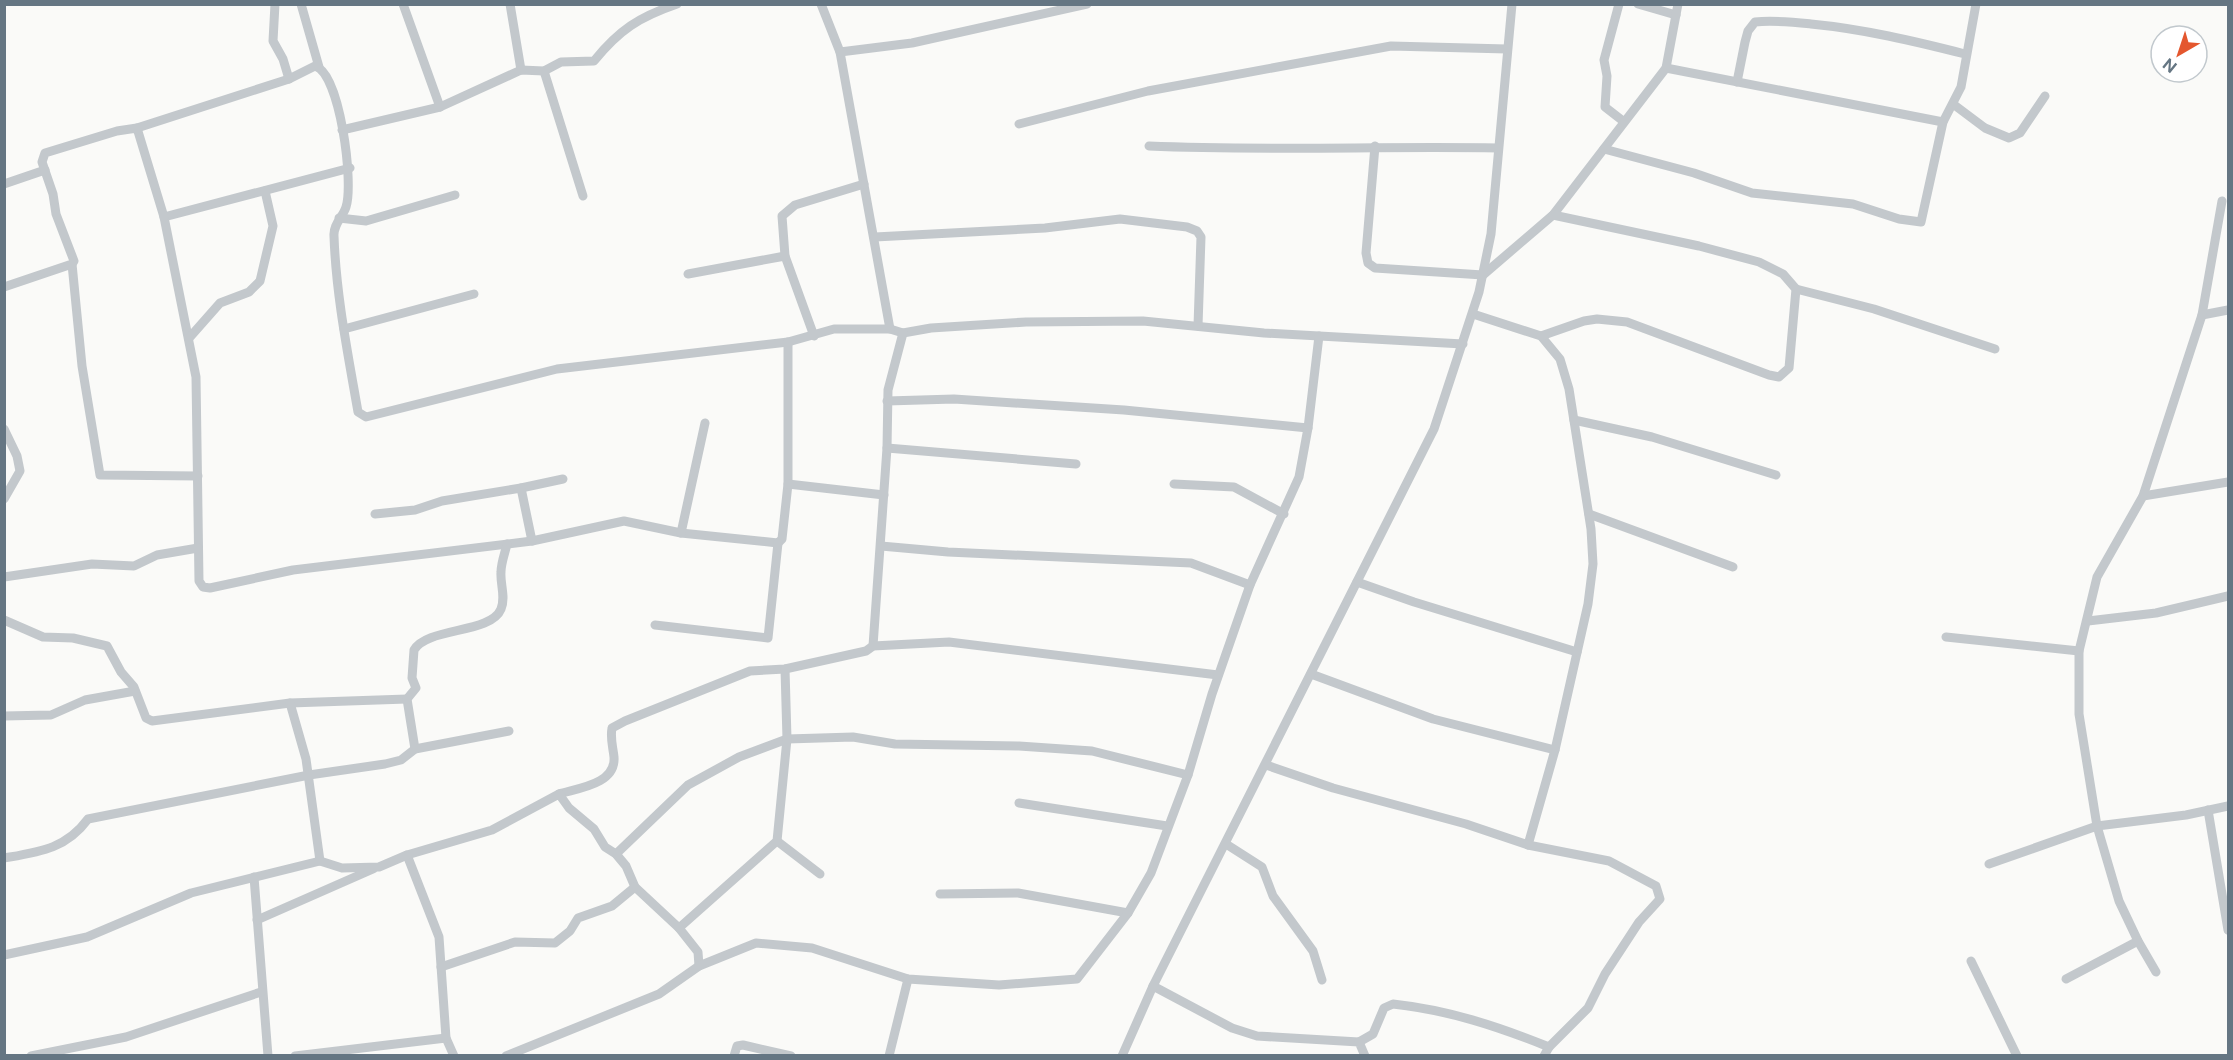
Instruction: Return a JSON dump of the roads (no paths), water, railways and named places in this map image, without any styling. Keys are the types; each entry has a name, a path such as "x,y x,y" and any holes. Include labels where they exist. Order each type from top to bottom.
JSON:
{"street":[{"path":"275,4 273,40 283,59 289,79"},
{"path":"301,4 319,67 324,71 334,95 350,168 346,207 333,232 344,329 358,412 366,417 557,369 788,342 834,329 890,329 903,333 931,328 1026,322 1143,321 1319,336 1463,344"},
{"path":"402,4 440,107"},
{"path":"510,4 521,70"},
{"path":"342,130 440,107 521,70 544,71 561,62 594,62 614,36 659,10 677,4"},
{"path":"821,4 840,52 890,329"},
{"path":"840,52 912,43 1087,4"},
{"path":"1122,1056 1153,986 1434,429 1473,314 1491,234 1512,4"},
{"path":"1619,4 1604,60 1607,76 1605,107 1623,121"},
{"path":"1638,4 1676,15"},
{"path":"1375,146 1366,254 1368,263 1375,268 1483,275 1553,215 1666,68 1678,4"},
{"path":"1604,149 1694,173 1752,193 1852,204 1899,219 1921,222 1943,123 1961,87 1965,54 1976,4"},
{"path":"1737,82 1748,31 1755,22 1769,20 1839,27 1895,36 1965,54"},
{"path":"1019,124 1200,80 1391,46 1508,49"},
{"path":"198,476 100,475 82,366 72,264 74,258 59,224 42,162 45,153 117,131 137,128 289,79 315,66 319,67"},
{"path":"1666,68 1943,123"},
{"path":"544,71 583,196"},
{"path":"1953,104 1985,128 2009,138 2020,133 2045,96"},
{"path":"137,128 164,217 196,377 199,581 203,586 210,588 293,570 532,541 624,521 681,533 778,543"},
{"path":"1149,146 1222,149 1375,146 1498,148"},
{"path":"164,217 350,168"},
{"path":"4,184 45,170"},
{"path":"814,336 785,256 782,216 795,205 864,184"},
{"path":"189,337 220,303 249,292 260,281 273,226 266,191"},
{"path":"339,218 366,221 455,195"},
{"path":"2156,972 2138,942 2119,902 2097,826 2079,714 2079,651 2097,577 2106,557 2143,496 2202,315 2222,201"},
{"path":"1553,215 1699,246 1759,262 1783,274 1796,290 1874,309 1995,349"},
{"path":"875,237 1045,228 1120,219 1187,227 1197,231 1201,237 1198,326"},
{"path":"688,274 785,256"},
{"path":"4,287 72,264"},
{"path":"1541,336 1563,326 1584,321 1598,319 1628,322 1779,377 1789,368 1796,290"},
{"path":"344,329 474,294"},
{"path":"2202,315 2229,310"},
{"path":"1473,314 1541,336 1560,359 1574,420 1589,514 1593,564 1588,604 1555,750 1528,845"},
{"path":"873,646 887,448 888,390 903,333"},
{"path":"506,1056 659,994 699,966 756,943 812,948 908,979 999,985 1077,979 1128,913 1151,873 1188,775 1218,675 1250,585 1299,477 1308,428 1319,336"},
{"path":"655,625 768,638 778,543 782,539 788,483 788,342"},
{"path":"887,401 954,399 1124,410 1308,428"},
{"path":"1574,420 1652,436 1776,475"},
{"path":"681,533 705,423"},
{"path":"4,429 17,456 20,471 4,499"},
{"path":"887,448 1076,464"},
{"path":"375,514 416,510 442,501 521,489 563,479"},
{"path":"2143,496 2229,482"},
{"path":"788,483 884,495"},
{"path":"1174,484 1234,487 1284,514"},
{"path":"521,489 532,541"},
{"path":"1589,514 1732,567"},
{"path":"415,749 407,699 416,688 412,678 414,650 417,645 482,623 495,617 501,611 504,600 501,572 507,544"},
{"path":"881,546 970,554 1191,563 1250,585"},
{"path":"4,577 92,564 134,566 157,555 198,548"},
{"path":"1357,582 1453,615 1577,652"},
{"path":"2088,621 2156,613 2229,596"},
{"path":"4,620 43,637 74,638 107,646 121,672 135,691 146,718 152,721 290,703 407,699"},
{"path":"1946,637 2079,651"},
{"path":"256,920 407,855 492,830 559,794 603,780 611,772 614,759 612,728 750,671 785,669 866,651 873,646 949,642 1218,675"},
{"path":"679,928 777,841 787,739 785,669"},
{"path":"1311,674 1433,718 1555,750"},
{"path":"4,716 51,715 85,700 135,691"},
{"path":"290,703 309,775 320,861"},
{"path":"4,858 48,850 77,834 88,819 309,775 385,764 401,760 415,749 509,731"},
{"path":"616,854 688,784 739,757 787,739 853,737 895,744 1019,746 1092,751 1188,775"},
{"path":"1153,986 1233,1028 1257,1036 1359,1042 1373,1034 1384,1008 1393,1004 1419,1007 1481,1021 1547,1051 1588,1008 1605,974 1639,922 1660,899 1656,886 1609,861 1528,845 1466,824 1332,788 1266,765"},
{"path":"559,794 569,808 594,829 605,847 616,854 626,866 635,887 679,928 698,952 699,966"},
{"path":"1019,803 1167,826"},
{"path":"1989,864 2097,826 2229,806"},
{"path":"2208,810 2229,930"},
{"path":"777,841 820,874"},
{"path":"1226,844 1262,867 1273,896 1313,951 1322,980"},
{"path":"407,855 440,938 446,1038 454,1056"},
{"path":"4,956 87,937 191,893 320,861 342,868 379,867"},
{"path":"254,877 261,992 268,1056"},
{"path":"441,967 515,942 555,943 570,931 578,918 612,906 635,887"},
{"path":"940,894 1018,893 1128,913"},
{"path":"2066,979 2138,942"},
{"path":"1971,961 2017,1056"},
{"path":"890,1056 908,979"},
{"path":"31,1056 126,1037 261,992"},
{"path":"295,1056 446,1038"},
{"path":"1359,1042 1365,1056"},
{"path":"734,1056 737,1046 742,1045 790,1056"},
{"path":"62,1050 75,1056"}]}
